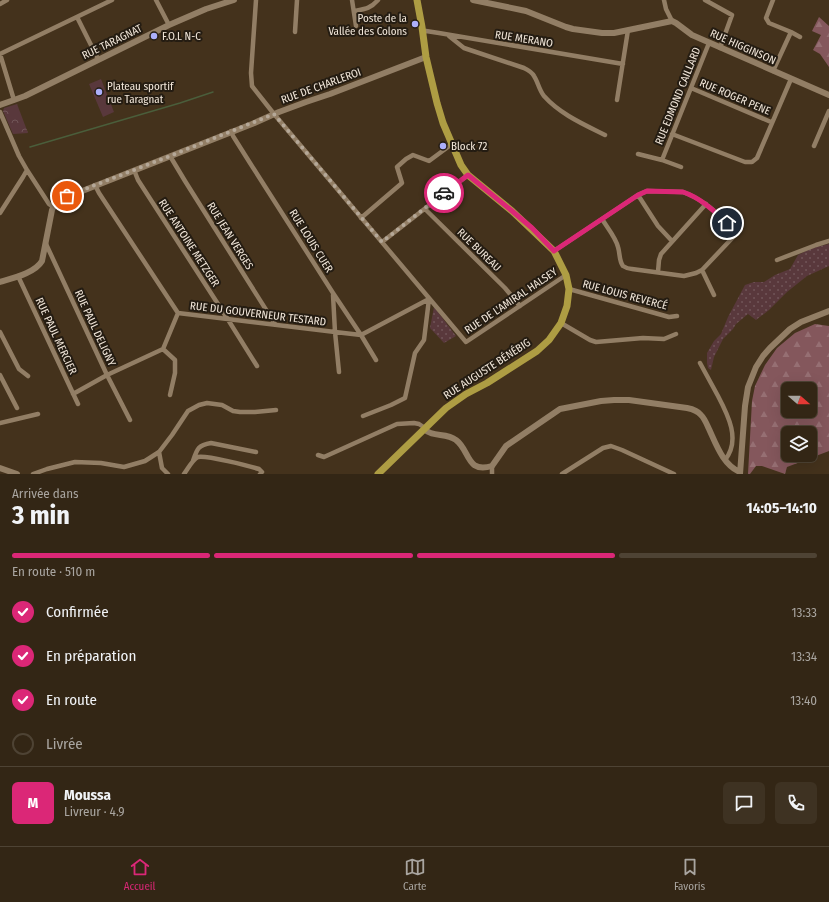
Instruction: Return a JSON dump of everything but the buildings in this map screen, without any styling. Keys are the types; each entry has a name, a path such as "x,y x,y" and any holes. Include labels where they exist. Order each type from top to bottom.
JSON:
{"main road":[{"name":"RUE AUGUSTE BÉNÉBIG","path":"378,474 446,408 537,351 549,340 561,323 567,306 568,289 566,275 554,251 532,228 468,175 462,166 443,123 437,102 426,57 417,0"}],"street":[{"path":"0,4 7,0"},
{"path":"14,100 0,54 112,0"},
{"path":"156,0 169,25"},
{"name":"RUE TARAGNAT","path":"0,105 14,100 169,25 226,1 234,0"},
{"path":"256,0 251,73 252,86 429,299 424,340 415,353 405,398 391,406 363,416"},
{"path":"295,32 297,0"},
{"path":"352,0 356,26"},
{"path":"354,11 372,7 378,0"},
{"path":"473,0 526,11 573,29 614,33 672,21 666,9 664,0"},
{"path":"705,0 732,15 720,48"},
{"path":"773,0 766,18 769,23 800,37"},
{"path":"77,17 98,60"},
{"name":"RUE HIGGINSON","path":"672,21 676,22 692,35 829,96"},
{"path":"617,100 628,30"},
{"name":"RUE MERANO","path":"423,32 426,31 623,64"},
{"path":"773,71 791,32"},
{"path":"448,35 464,48 524,68 531,72 535,77 542,95 555,107 576,121 605,135"},
{"name":"RUE EDMOND CAILLARD","path":"681,167 662,160 709,43"},
{"name":"RUE DE CHARLEROI","path":"53,207 62,199 95,185 274,114 426,57"},
{"path":"672,134 745,162 752,162 757,158 771,122 791,79"},
{"name":"RUE ROGER PENE","path":"691,88 771,122"},
{"path":"814,146 829,111"},
{"path":"0,112 26,170 49,204 53,207 42,260 39,265 34,269 18,276 0,282"},
{"name":"RUE LOUIS CUER","path":"231,131 333,293 362,335 376,360"},
{"path":"361,218 402,183 397,167 406,159 413,155 428,161 452,144"},
{"path":"638,154 662,160"},
{"name":"RUE JEAN VERGES","path":"170,156 275,324"},
{"path":"0,213 26,170"},
{"name":"RUE ANTOINE METZGER","path":"134,170 138,180 228,318 257,366"},
{"path":"382,242 468,175"},
{"path":"95,185 178,313"},
{"path":"554,251 602,219 638,195 647,191 683,192 688,194 706,204 738,232 702,270 684,276 632,269 624,266 620,259 618,244 602,219"},
{"path":"638,195 658,226 672,241"},
{"path":"658,272 661,254 706,204"},
{"name":"RUE BUREAU","path":"424,209 505,288 520,306"},
{"path":"777,260 816,244 829,241"},
{"name":"RUE PAUL DELIGNY","path":"45,242 107,375 130,420"},
{"path":"702,270 714,295"},
{"name":"RUE DE L'AMIRAL HALSEY","path":"429,299 466,342 566,275"},
{"name":"RUE PAUL MERCIER","path":"18,276 78,404"},
{"name":"RUE LOUIS REVERCÉ","path":"568,289 669,317 677,316"},
{"path":"333,293 339,372"},
{"path":"362,335 429,299"},
{"path":"740,473 745,406 748,387 756,368 763,356 790,328 829,311"},
{"name":"RUE DU GOUVERNEUR TESTARD","path":"164,349 178,313 362,335"},
{"path":"561,323 596,342 643,338 664,339 676,334"},
{"path":"0,332 19,369 28,376"},
{"path":"73,394 107,375 164,349 176,360 175,373 170,395"},
{"path":"700,363 730,421 733,441 730,454 726,460"},
{"path":"0,375 17,408"},
{"path":"492,474 492,466 506,446 560,409 594,402 614,400 629,400 695,410 701,415 726,460 740,473"},
{"path":"33,474 74,462 101,463 124,467 145,461 159,452 188,411 199,405 214,403 222,405 233,411 240,412 276,410"},
{"path":"0,423 38,414"},
{"path":"318,456 324,457 397,424 414,423 419,424 430,434 451,437 456,440 460,443 469,460 475,466 482,468 492,466"},
{"path":"184,474 193,461 197,449 204,444 211,443 256,452"},
{"path":"562,474 603,448 611,446 674,474"},
{"path":"159,452 162,468 168,474"},
{"path":"193,461 198,457 213,458 259,469 262,472 260,474"},
{"path":"0,468 17,474"}],"green space":[{"path":"819,17 829,26 829,67 820,54 813,50 821,35 812,31"},
{"name":"Plateau sportif rue Taragnat","path":"101,79 114,112 103,117 89,84"},
{"path":"17,104 28,133 13,134 3,111 4,108"},
{"path":"829,244 829,266 807,276 756,320 748,314 736,324 723,339 714,357 711,370 708,368 707,353 714,341 721,334 745,285 754,282 764,282 775,275 790,269 798,255 812,248"},
{"path":"434,307 456,336 444,343 430,328"},
{"path":"815,324 829,326 829,451 817,456 817,426 781,426 781,462 800,462 787,467 785,474 762,466 756,466 750,474 748,474 752,401 755,386 765,365 777,348 795,333"}],"waterway":[{"path":"30,147 213,92"}],"way so far":[{"path":"67,196 274,114 382,242 444,193"}],"place":[{"name":"Poste de la Vallée des Colons","path":"415,24"},
{"name":"F.O.L N-C","path":"154,36"},
{"name":"Plateau sportif rue Taragnat","path":"99,92"},
{"name":"Block 72","path":"443,146"}],"route":[{"path":"444,193 468,175 532,228 554,251 638,195 647,191 683,192 706,204 727,223"}]}
